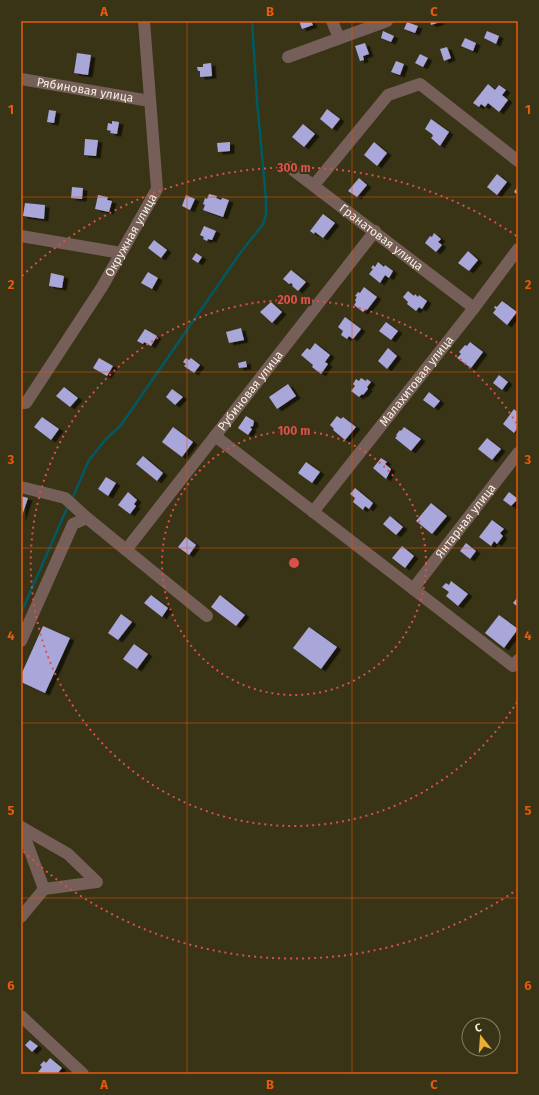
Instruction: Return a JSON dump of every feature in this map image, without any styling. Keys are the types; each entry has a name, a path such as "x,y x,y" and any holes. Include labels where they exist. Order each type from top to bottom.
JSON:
{"street":[{"name":"Окружная улица","path":"24,403 102,287 157,189 144,21"},
{"path":"332,21 339,38"},
{"path":"288,57 387,21"},
{"name":"Рябиновая улица","path":"21,79 150,101"},
{"path":"314,185 388,95 420,84 518,161"},
{"name":"Гранатовая улица","path":"289,167 375,231 474,308"},
{"name":"Рубиновая улица","path":"126,550 375,231"},
{"path":"21,236 121,253"},
{"name":"Малахитовая улица","path":"313,512 474,308 518,248"},
{"path":"214,436 413,589 516,663"},
{"name":"Янтарная улица","path":"413,589 518,453"},
{"path":"21,486 65,498 87,518 207,616"},
{"path":"21,641 74,524 87,518"},
{"path":"21,827 68,854 97,882 44,889 21,916"},
{"path":"21,827 44,889"},
{"path":"21,1016 83,1074"}],"building":[{"path":"299,21 311,21 313,25 302,29"},
{"path":"430,21 439,21 440,22 431,25"},
{"path":"407,22 418,26 415,33 404,29"},
{"path":"383,31 394,36 391,42 381,38"},
{"path":"487,31 499,36 496,44 484,38"},
{"path":"465,38 476,43 473,51 461,46"},
{"path":"365,43 369,54 363,56 364,60 360,61 355,46"},
{"path":"447,47 451,58 444,61 440,49"},
{"path":"77,53 91,55 88,75 74,73"},
{"path":"420,54 428,58 423,67 415,63"},
{"path":"396,61 404,64 400,75 391,72"},
{"path":"211,63 212,76 200,77 200,71 198,71 197,67 203,67 203,64"},
{"path":"488,84 495,90 499,85 506,90 502,95 508,100 499,112 488,103 485,107 481,104 479,107 473,103"},
{"path":"327,109 340,119 332,129 320,119"},
{"path":"49,110 56,111 54,123 47,122"},
{"path":"431,119 449,132 440,146 431,138 433,136 432,134 425,129"},
{"path":"112,121 119,122 117,134 110,133 111,131 107,130 108,123 112,124"},
{"path":"303,124 315,134 304,147 292,137"},
{"path":"85,139 98,140 96,156 84,155"},
{"path":"230,142 230,151 218,152 217,143"},
{"path":"374,142 387,153 377,166 364,155"},
{"path":"497,174 507,182 497,195 487,187"},
{"path":"359,178 367,185 357,197 348,191"},
{"path":"518,186 518,195 514,192"},
{"path":"72,187 83,188 82,199 71,198"},
{"path":"209,194 217,196 216,198 221,200 222,198 229,200 223,217 203,210 205,198 207,199"},
{"path":"98,195 108,197 107,200 112,201 109,212 95,209"},
{"path":"186,195 195,199 190,210 182,206"},
{"path":"25,203 45,205 44,219 23,216"},
{"path":"323,214 335,223 323,238 315,232 314,234 310,231"},
{"path":"204,226 216,231 212,240 208,239 207,241 200,235"},
{"path":"434,233 441,239 438,242 442,245 436,252 425,243"},
{"path":"154,240 167,250 161,258 148,248"},
{"path":"468,251 478,260 469,271 458,263"},
{"path":"196,253 202,257 198,263 192,259"},
{"path":"378,262 384,267 385,265 393,271 389,278 385,275 380,283 369,274 373,269 371,268 373,265 375,267"},
{"path":"291,270 306,282 298,291 292,286 293,285 291,283 289,284 283,279"},
{"path":"148,272 158,278 152,289 141,283"},
{"path":"51,273 64,276 62,288 49,286"},
{"path":"364,287 377,297 367,310 366,309 363,312 354,305 357,297 355,296 358,292 360,293"},
{"path":"408,291 414,296 415,294 418,297 419,295 427,301 422,309 419,307 416,311 407,304 408,302 403,297"},
{"path":"502,301 517,312 507,325 493,313 496,309 494,308 495,306 497,307"},
{"path":"271,302 282,312 272,323 260,312"},
{"path":"345,317 361,329 353,339 349,336 347,339 341,335 343,331 338,327"},
{"path":"386,322 398,331 391,340 379,331"},
{"path":"241,328 244,340 229,343 226,332"},
{"path":"145,329 157,336 151,346 144,342 143,344 137,341"},
{"path":"470,342 483,352 471,368 457,358 461,354 459,352"},
{"path":"315,343 330,355 325,362 328,364 321,374 301,355 307,348 310,350"},
{"path":"388,348 397,356 387,369 378,361"},
{"path":"99,358 113,366 107,376 93,368"},
{"path":"186,358 189,360 191,358 200,365 194,373 184,366 186,364 183,362"},
{"path":"246,361 247,367 239,368 238,363"},
{"path":"499,375 508,382 502,390 493,383"},
{"path":"361,378 366,381 367,379 371,382 367,387 368,389 359,397 351,391 355,386 353,384 356,379 359,381"},
{"path":"288,384 296,396 277,409 269,397"},
{"path":"64,387 78,398 70,407 56,396"},
{"path":"172,389 183,397 175,405 166,397"},
{"path":"429,392 440,401 434,408 423,400"},
{"path":"514,409 518,413 518,427 514,433 503,424"},
{"path":"246,416 254,421 253,426 250,427 252,429 248,435 238,428"},
{"path":"337,416 341,419 343,417 356,427 345,440 333,430 334,429 330,425"},
{"path":"42,417 59,429 51,440 34,427"},
{"path":"173,427 193,442 182,457 162,442"},
{"path":"404,427 421,439 411,451 395,438"},
{"path":"487,438 501,449 492,460 478,449"},
{"path":"143,456 163,473 157,481 136,464"},
{"path":"381,458 387,462 385,464 391,469 386,479 373,468"},
{"path":"306,462 320,472 312,483 298,473"},
{"path":"106,477 116,483 108,496 98,489"},
{"path":"355,488 373,503 369,509 365,506 363,510 353,502 355,498 350,494"},
{"path":"128,492 137,500 134,504 136,506 130,514 118,505"},
{"path":"509,492 518,499 511,506 503,500"},
{"path":"21,496 28,498 21,519"},
{"path":"431,503 447,516 432,534 416,521"},
{"path":"390,516 403,527 396,535 383,524"},
{"path":"492,520 504,529 500,533 503,536 497,544 494,541 491,546 479,537"},
{"path":"186,537 196,545 189,555 178,547"},
{"path":"466,543 476,551 470,559 460,551"},
{"path":"402,546 414,556 405,568 392,558"},
{"path":"451,581 468,594 458,606 446,596 449,592 442,587 446,583 449,585"},
{"path":"151,595 168,608 162,617 144,603"},
{"path":"220,595 245,615 236,626 211,607"},
{"path":"518,597 518,607 513,603"},
{"path":"121,614 132,622 118,640 108,633"},
{"path":"499,615 518,629 504,648 485,633"},
{"path":"43,626 70,638 45,693 21,682 21,675"},
{"path":"309,627 337,647 321,669 293,648"},
{"path":"134,644 148,654 137,669 123,659"},
{"path":"30,1040 38,1046 32,1052 25,1045"},
{"path":"50,1058 62,1068 57,1074 41,1074 38,1072 42,1067 40,1065 44,1061 46,1063"}],"waterway":[{"path":"72,499 89,460 106,439 121,425 241,252 263,224 266,215 266,199 257,100 252,21"},
{"path":"21,613 68,506"}]}
